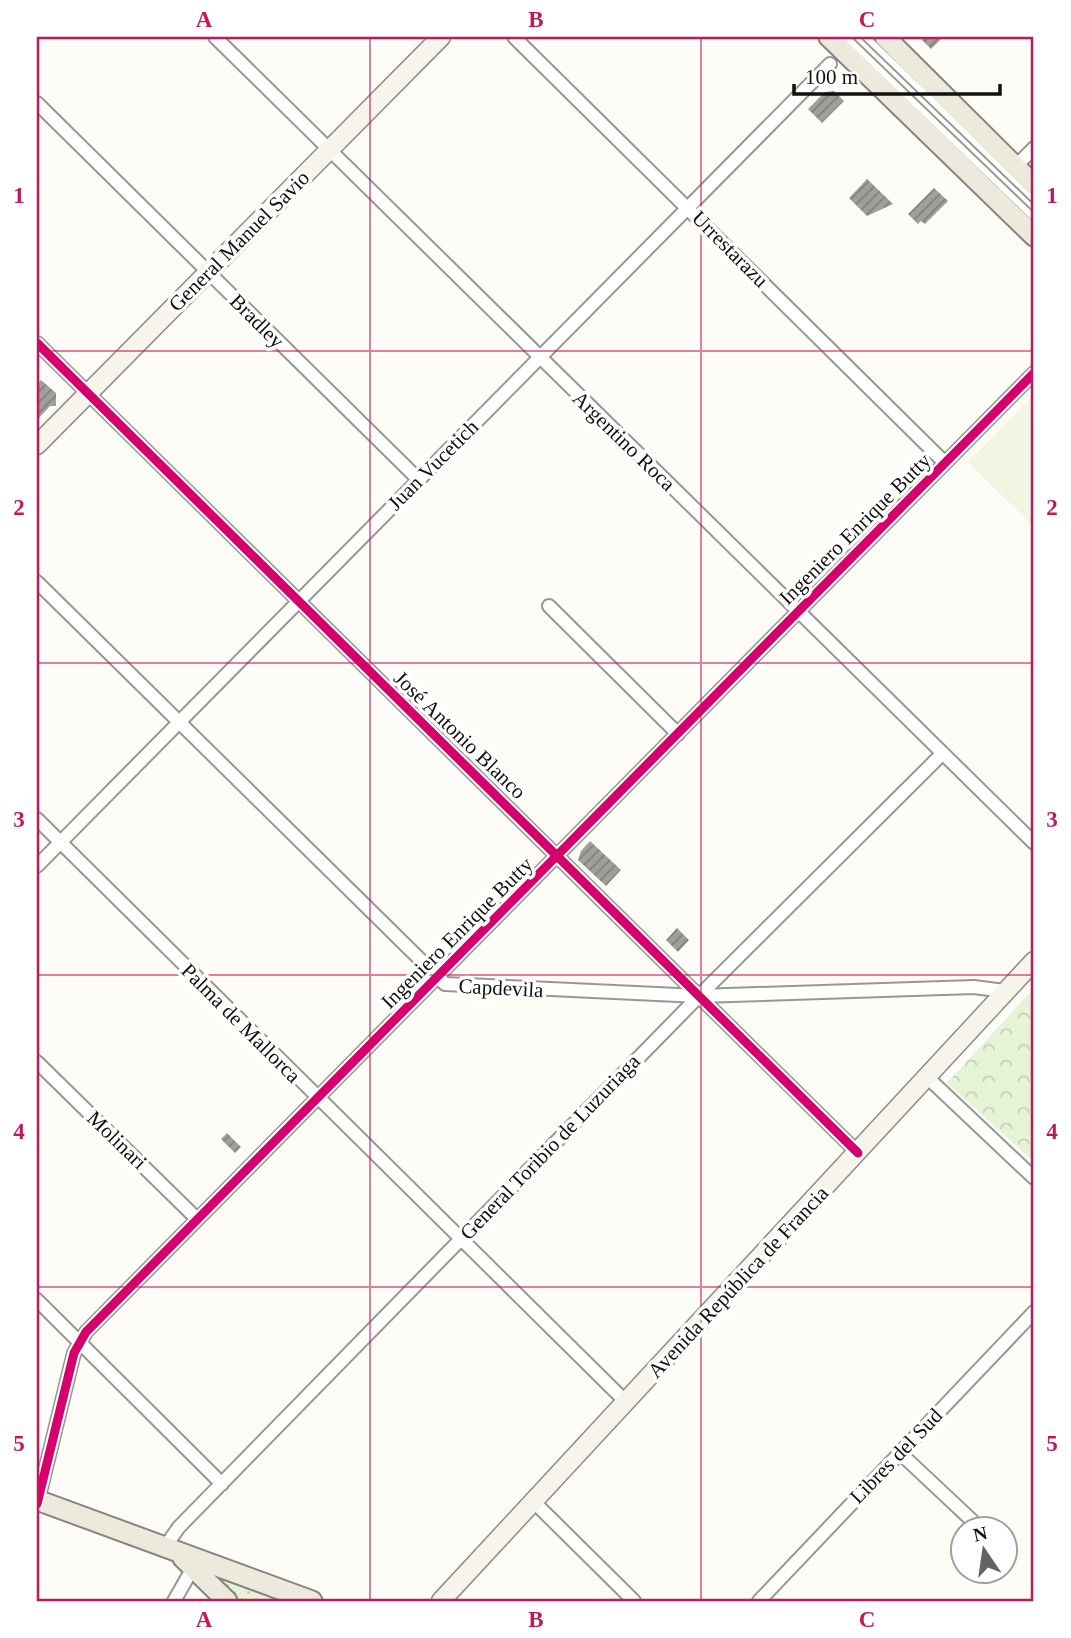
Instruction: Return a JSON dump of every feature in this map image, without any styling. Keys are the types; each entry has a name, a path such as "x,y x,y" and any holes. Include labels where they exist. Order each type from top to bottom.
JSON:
{"main road":[{"name":"General Manuel Savio","path":"37,445 441,37"},
{"path":"829,37 1034,236"},
{"path":"885,37 1034,185"},
{"name":"Avenida República de Francia","path":"441,1601 1034,961"},
{"path":"37,1502 312,1601"},
{"path":"170,1549 194,1566 227,1601"}],"street":[{"name":"Argentino Roca","path":"215,37 1034,843"},
{"name":"Urrestarazu","path":"514,37 945,463"},
{"name":"Juan Vucetich","path":"37,866 830,64"},
{"name":"Bradley","path":"37,103 419,480"},
{"path":"1015,167 1034,148"},
{"name":"José Antonio Blanco","path":"37,342 858,1153"},
{"name":"Ingeniero Enrique Butty","path":"37,1502 79,1341 196,1218 438,978 1034,373"},
{"name":"Capdevila","path":"37,582 438,978 451,987 699,996 974,987 1004,991"},
{"path":"549,606 678,734"},
{"name":"General Toribio de Luzuriaga","path":"170,1549 179,1527 699,996 942,754"},
{"name":"Palma de Mallorca","path":"37,819 626,1402"},
{"name":"Molinari","path":"37,1062 196,1218"},
{"path":"927,1077 1034,1178"},
{"path":"37,1300 222,1484"},
{"name":"Libres del Sud","path":"760,1601 1034,1312"},
{"path":"899,1452 967,1516"},
{"path":"534,1502 634,1601"},
{"path":"174,1601 194,1566"}],"lane":[{"path":"846,37 1034,218"},
{"path":"866,37 1034,199"}],"green space":[{"path":"1034,395 1034,527 968,462"},
{"path":"1034,988 1034,1162 947,1083"},
{"path":"223,1575 293,1601 239,1601 220,1578"}],"building":[{"path":"919,37 943,37 931,49"},
{"path":"834,91 844,101 822,123 808,109 825,92"},
{"path":"867,179 893,204 867,216 849,198"},
{"path":"934,188 948,201 925,224 921,221 918,224 908,214"},
{"path":"41,380 56,393 56,406 50,406 37,420 37,385"},
{"path":"590,841 621,870 606,886 578,860 581,851"},
{"path":"677,928 689,940 678,952 666,940"},
{"path":"227,1133 241,1147 235,1153 221,1139"}],"cycle path":[{"path":"37,343 858,1153"},
{"path":"37,1504 74,1353 86,1332 1034,373"}]}
